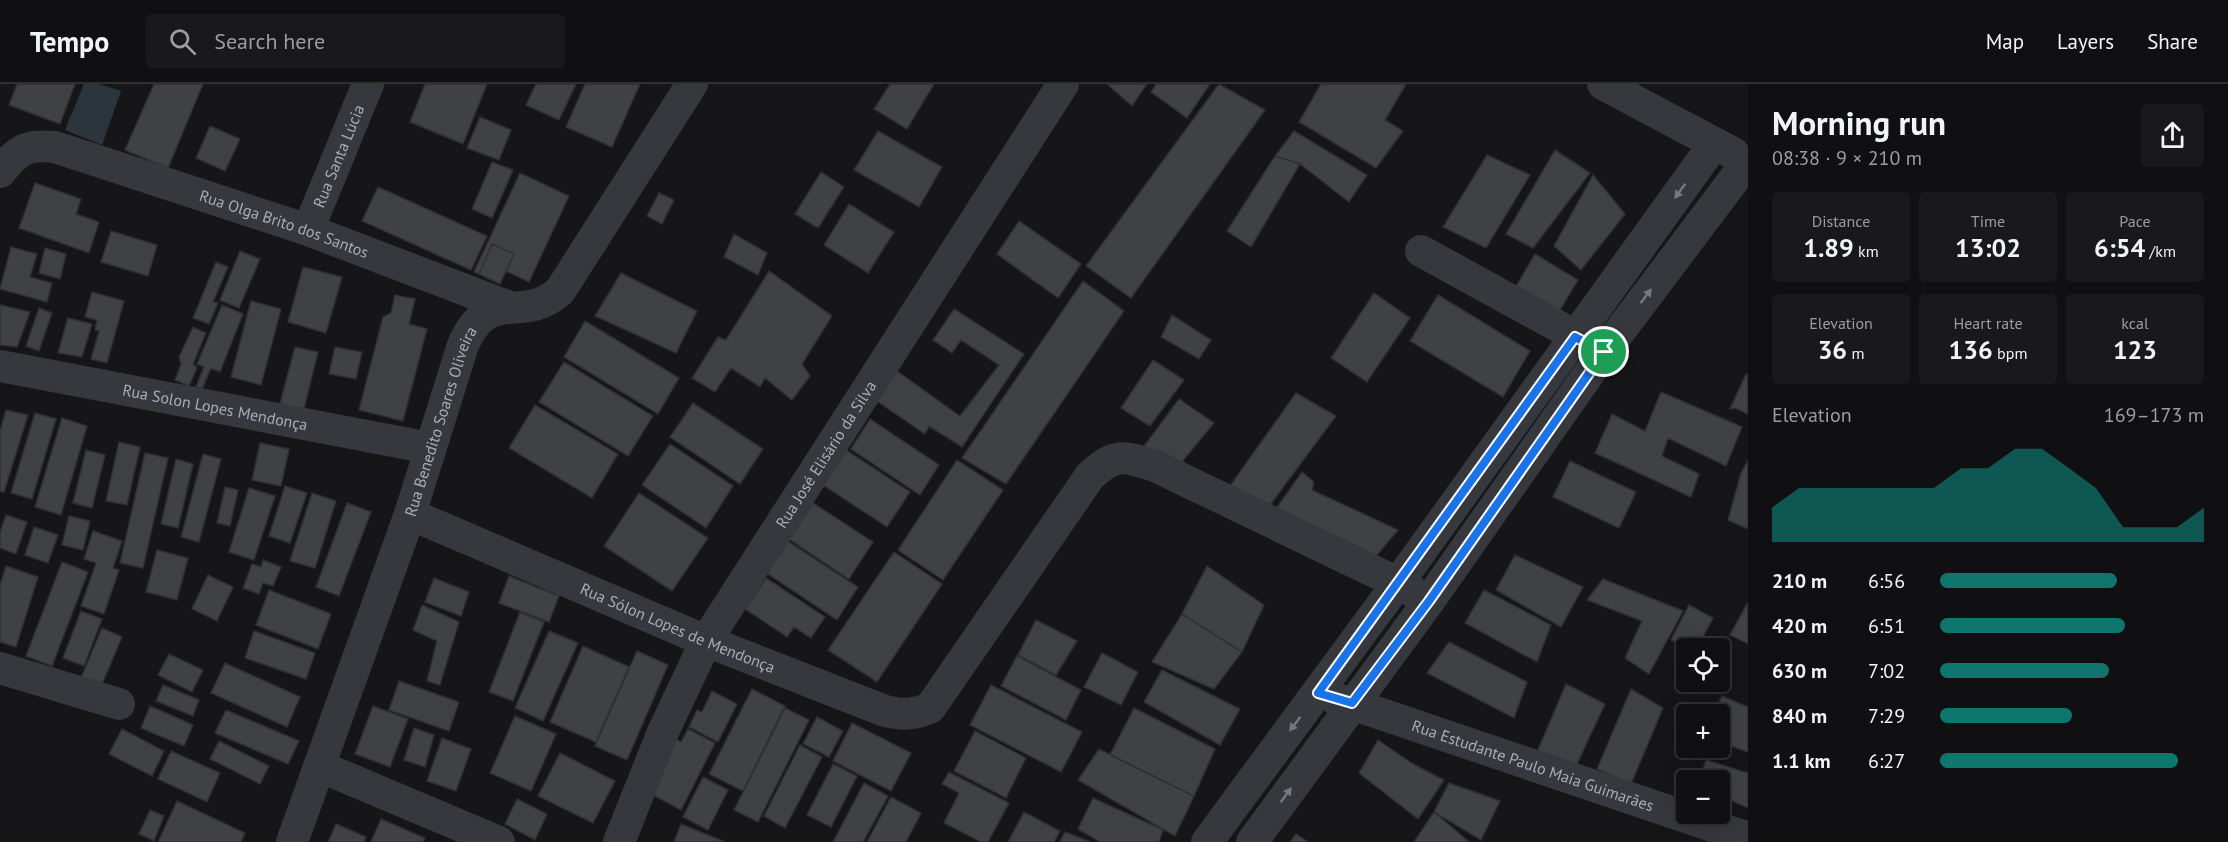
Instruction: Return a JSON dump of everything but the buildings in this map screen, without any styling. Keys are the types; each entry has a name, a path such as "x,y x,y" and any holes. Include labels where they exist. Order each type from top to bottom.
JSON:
{"street":[{"name":"Rua Santa Lúcia","path":"308,230 368,84"},
{"name":"Rua Benedito Soares Oliveira","path":"292,842 410,514 471,327 488,312 510,307 539,305 560,291 692,84"},
{"name":"Rua José Elisário da Silva","path":"619,842 663,732 706,641 1064,84"},
{"path":"1252,842 1429,601 1604,352 1748,160 1603,84"},
{"path":"1207,842 1398,583 1714,144"},
{"name":"Rua Olga Brito dos Santos","path":"0,172 13,156 34,145 55,147 308,230 510,307"},
{"path":"1421,251 1604,352"},
{"name":"Rua Solon Lopes Mendonça","path":"0,366 430,448"},
{"name":"Rua Sólon Lopes de Mendonça","path":"410,514 706,641 885,711 902,714 916,714 930,708 1090,476 1107,460 1128,458 1155,466 1398,583 1429,601"},
{"path":"0,668 119,704"},
{"name":"Rua Estudante Paulo Maia Guimarães","path":"1318,693 1748,838"},
{"path":"319,766 499,842"}],"shaded area":[{"path":"84,84 99,84 121,91 102,145 65,130"}],"route":[{"path":"1575,337 1604,352 1429,601 1352,703 1318,693 1575,337"}]}
